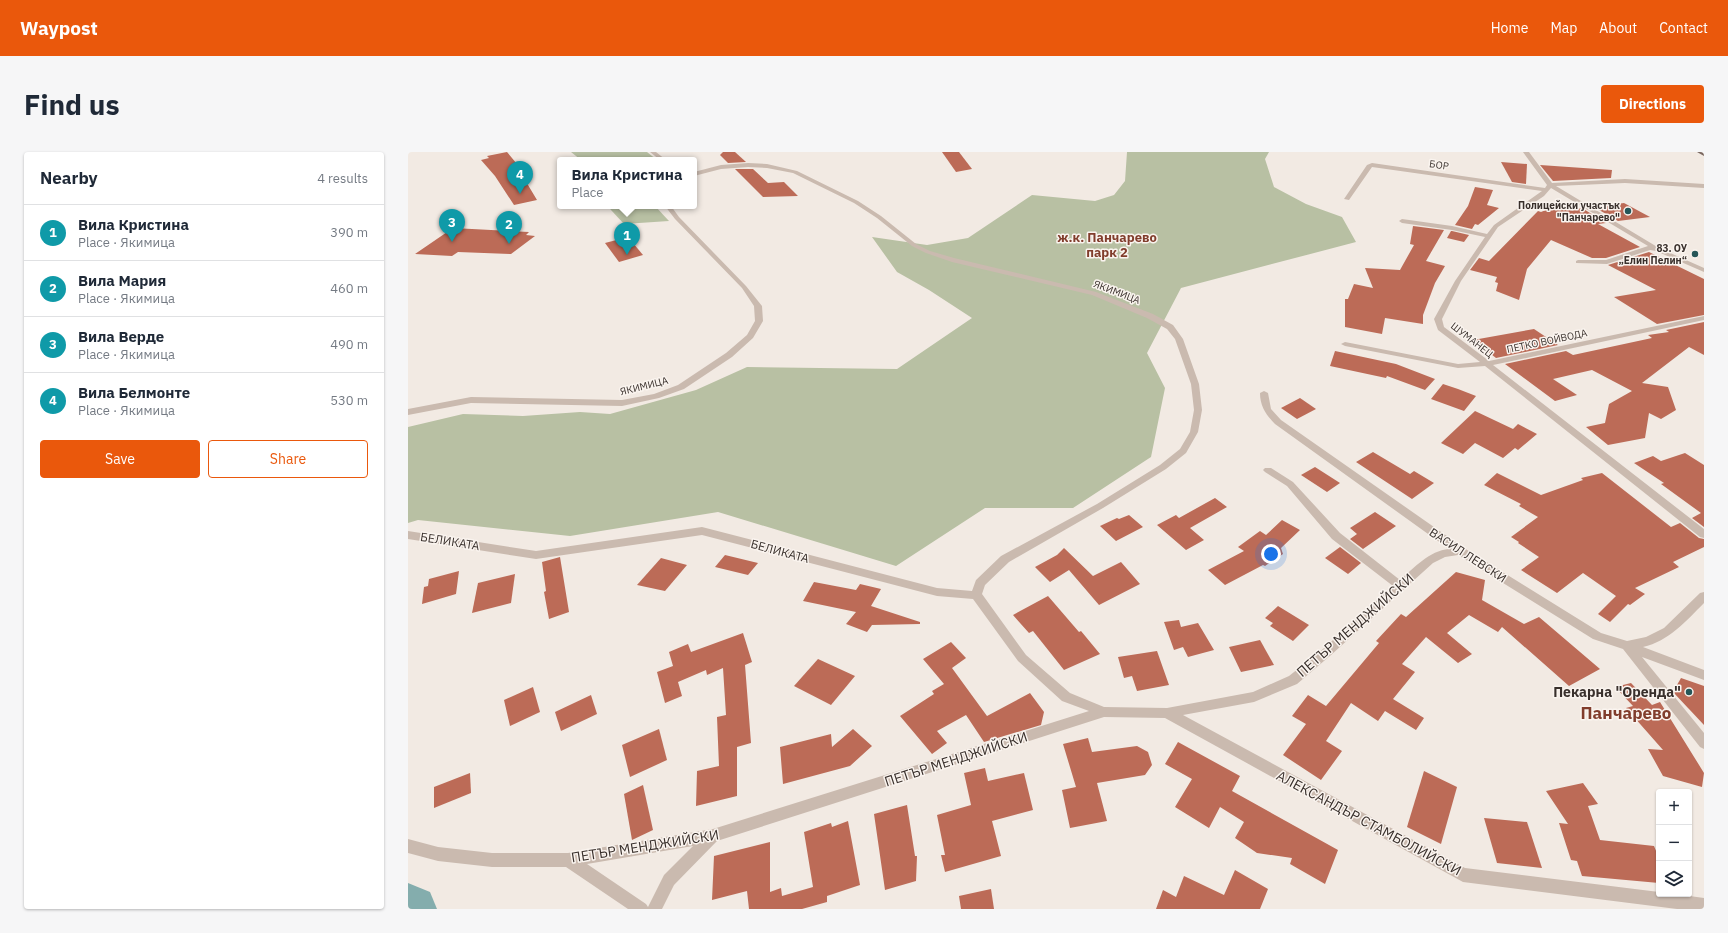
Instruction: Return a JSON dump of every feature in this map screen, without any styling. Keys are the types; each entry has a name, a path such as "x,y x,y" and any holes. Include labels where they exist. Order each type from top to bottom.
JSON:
{"main road":[{"path":"1700,152 1704,154"}],"street":[{"path":"1526,152 1548,187 1658,249 1704,270"},
{"name":"БОР","path":"1347,199 1369,166 1372,164 1548,187"},
{"name":"ЯКИМИЦА","path":"697,173 736,165 771,166 795,172 856,202 879,217 914,245 928,252 952,260 1094,293 1150,316 1170,327 1179,339 1195,384 1198,410 1194,432 1183,451 1163,467 1100,506 1005,559 980,583 976,595"},
{"path":"697,171 707,170"},
{"path":"1548,187 1625,181 1704,186"},
{"name":"ШУМАНЕЦ","path":"1548,187 1542,195 1496,226 1458,281 1438,319 1441,328 1704,534"},
{"name":"ЯКИМИЦА","path":"408,412 471,400 622,403 656,396 681,387 729,355 750,336 759,321 758,306 744,287 677,218 670,209"},
{"path":"1402,221 1452,228 1489,236"},
{"path":"1578,262 1607,262 1650,248 1658,249"},
{"name":"ПЕТКО ВОЙВОДА","path":"1345,344 1458,366 1487,364 1704,318"},
{"name":"ВАСИЛ ЛЕВСКИ","path":"1264,393 1263,402 1265,408 1278,422 1460,551 1597,636 1628,646 1704,676"},
{"path":"1268,470 1290,484 1336,536 1401,586"},
{"name":"БЕЛИКАТА","path":"408,535 536,555 702,531 937,592 976,595"},
{"name":"ПЕТЪР МЕНДЖИЙСКИ","path":"408,846 438,854 492,860 568,860 713,836 1104,712 1167,713 1254,697 1293,680 1327,652 1430,560 1443,553 1460,551"},
{"path":"976,595 1022,658 1066,697 1104,712"},
{"path":"1704,596 1668,631 1649,641 1628,646 1704,743"},
{"name":"АЛЕКСАНДЪР СТАМБОЛИЙСКИ","path":"1167,713 1463,875 1704,905"},
{"path":"654,909 669,880 713,836"},
{"path":"568,860 641,909"}],"green space":[{"path":"571,152 647,152 653,157 577,157"},
{"path":"1127,152 1269,152 1265,159 1274,187 1306,204 1342,217 1356,242 1181,288 1147,353 1165,388 1151,457 1073,508 985,508 896,566 718,512 570,536 418,520 408,523 408,427 463,414 523,416 580,412 610,414 696,390 747,367 897,369 972,318 929,290 897,272 872,237 927,245 968,238 1032,195 1095,201 1114,195 1125,181"},
{"path":"610,209 658,209 669,221 624,224"}],"building":[{"path":"507,152 522,170 519,170 537,200 514,205 495,176 481,160 489,158 487,156"},
{"path":"723,152 735,152 746,162 728,163 720,155"},
{"path":"942,152 959,152 972,169 956,172"},
{"path":"1501,162 1527,164 1526,184 1512,182"},
{"path":"1540,165 1612,170 1611,178 1553,181"},
{"path":"735,169 753,169 768,183 784,182 798,196 763,197"},
{"path":"1475,187 1493,190 1487,205 1499,208 1478,225 1475,224 1472,229 1455,225 1468,206"},
{"path":"1563,203 1578,209 1582,208 1606,223 1598,224 1640,247 1606,258 1592,258 1551,240 1527,269 1519,300 1496,291 1498,283 1495,282 1497,277 1470,270 1479,258 1489,261 1538,211 1541,212"},
{"path":"1624,203 1650,217 1618,221 1594,207"},
{"path":"1413,226 1444,230 1426,261 1445,266 1435,283 1423,315 1423,324 1385,318 1382,334 1345,327 1345,299 1348,299 1354,284 1373,288 1365,268 1400,270 1414,245 1410,244"},
{"path":"453,228 529,232 526,235 535,236 511,254 458,252 452,256 415,254"},
{"path":"1451,231 1469,235 1464,242 1447,238"},
{"path":"628,237 643,255 619,262 605,243"},
{"path":"1649,252 1704,279 1704,315 1657,324 1614,297 1656,290 1608,265"},
{"path":"1704,322 1704,355 1689,347 1642,383 1668,387 1676,410 1661,419 1649,413 1645,438 1608,445 1586,427 1605,423 1609,404 1632,391 1592,370 1553,379 1577,395 1555,401 1505,364 1566,351 1573,355 1652,338 1648,335 1669,332 1666,330"},
{"path":"1534,329 1558,345 1496,358 1473,340"},
{"path":"1335,351 1396,364 1435,379 1425,390 1387,376 1386,378 1330,366"},
{"path":"1443,384 1476,396 1464,411 1431,399"},
{"path":"1300,398 1316,409 1297,419 1281,408"},
{"path":"1475,411 1513,429 1518,424 1537,434 1518,450 1515,448 1503,458 1475,443 1463,454 1441,443"},
{"path":"1373,452 1410,474 1414,471 1434,483 1412,499 1356,462"},
{"path":"1685,453 1704,465 1704,527 1692,518 1701,513 1661,484 1664,483 1634,463 1653,456 1661,461"},
{"path":"1315,467 1340,483 1327,492 1301,475"},
{"path":"1497,473 1541,495 1583,480 1581,478 1602,473 1671,527 1680,523 1699,538 1704,539 1704,547 1673,562 1679,567 1635,588 1645,594 1630,605 1628,604 1610,622 1598,614 1616,596 1583,573 1557,593 1521,570 1539,557 1511,537 1538,517 1519,506 1521,504 1484,485"},
{"path":"1215,498 1227,507 1190,528 1204,540 1186,550 1157,525 1176,515 1179,518"},
{"path":"1375,512 1396,526 1363,549 1350,539 1357,534 1350,528"},
{"path":"1129,515 1143,527 1116,541 1100,526 1117,518 1119,519"},
{"path":"1282,520 1300,530 1281,548 1283,554 1265,566 1263,565 1225,585 1208,570 1244,551 1238,547 1260,531 1266,535"},
{"path":"1340,547 1361,563 1348,574 1325,558"},
{"path":"1064,548 1093,576 1121,562 1140,584 1099,605 1069,570 1050,582 1035,567 1057,555"},
{"path":"725,555 758,563 748,575 715,567"},
{"path":"560,557 569,612 549,619 544,592 546,591 542,562"},
{"path":"661,558 687,565 665,591 637,585"},
{"path":"459,571 456,594 422,604 424,587 428,586 429,579"},
{"path":"1456,572 1485,580 1482,600 1524,624 1539,617 1600,669 1569,686 1502,627 1498,632 1469,615 1447,633 1472,654 1458,663 1426,637 1402,664 1415,672 1393,699 1424,718 1416,730 1385,711 1378,721 1351,703 1326,741 1342,751 1321,780 1283,755 1306,724 1292,716 1308,695 1326,706 1379,643 1376,641 1401,614 1406,617"},
{"path":"515,574 511,603 472,613 478,583"},
{"path":"814,582 856,590 860,584 881,589 871,606 920,622 920,624 872,625 867,632 846,624 856,612 803,601"},
{"path":"1048,596 1079,632 1081,631 1100,654 1064,670 1033,631 1029,633 1013,615"},
{"path":"1278,606 1309,625 1293,641 1270,626 1273,623 1265,618"},
{"path":"1179,620 1181,627 1198,623 1214,650 1188,657 1183,647 1174,650 1164,622"},
{"path":"743,633 752,662 745,665 751,743 737,747 737,796 696,806 697,771 719,766 717,717 726,715 723,668 707,675 706,670 678,682 682,696 665,703 657,672 673,666 669,652 688,644 691,652"},
{"path":"1260,640 1274,665 1241,672 1229,647"},
{"path":"951,642 966,658 952,668 987,716 1030,693 1044,712 1041,725 984,742 966,715 937,731 947,743 932,754 900,716 934,694 932,691 944,684 923,659"},
{"path":"1157,651 1169,685 1137,691 1132,676 1124,678 1118,657"},
{"path":"818,659 855,676 831,705 794,686"},
{"path":"1681,678 1704,686 1704,725 1673,692"},
{"path":"1631,683 1652,705 1660,702 1704,773 1702,787 1663,776 1648,749 1663,750 1626,708 1633,706 1615,687"},
{"path":"533,687 540,712 510,726 504,700"},
{"path":"591,695 597,714 561,731 555,712"},
{"path":"659,729 667,760 630,777 622,745"},
{"path":"853,729 872,746 850,766 783,784 780,747 831,734 832,747"},
{"path":"1088,738 1092,752 1137,746 1148,752 1152,765 1145,775 1097,783 1107,821 1070,828 1062,790 1076,787 1063,744"},
{"path":"1178,742 1240,776 1232,791 1338,850 1325,884 1290,864 1292,858 1257,853 1235,838 1244,822 1220,807 1209,828 1175,807 1192,779 1165,764"},
{"path":"985,768 988,781 1024,773 1033,810 992,821 1001,856 945,872 941,855 945,855 937,815 971,805 964,773"},
{"path":"1424,771 1457,787 1441,844 1407,827"},
{"path":"470,773 471,793 434,808 434,787"},
{"path":"1583,783 1598,804 1588,806 1600,840 1654,846 1656,851 1656,883 1582,876 1577,861 1571,860 1559,823 1568,824 1546,791"},
{"path":"643,785 653,830 632,840 624,794"},
{"path":"907,805 915,856 917,856 916,881 885,890 874,814"},
{"path":"1484,818 1527,822 1542,868 1497,863"},
{"path":"848,821 860,885 827,896 827,902 802,909 749,909 747,891 712,900 714,856 770,842 770,892 781,888 782,896 813,887 804,832 831,823 832,827"},
{"path":"1235,870 1268,889 1260,909 1156,909 1163,890 1176,897 1184,876 1224,895"},
{"path":"991,889 994,909 961,909 959,896"}],"waterway":[{"path":"408,907 413,909"}],"place":[{"name":"Вила Белмонте","path":"520,194"},
{"name":"Полицейски участък \"Панчарево\"","path":"1628,211"},
{"name":"Вила Верде","path":"452,242"},
{"name":"Вила Мария","path":"509,244"},
{"name":"83. ОУ „Елин Пелин“","path":"1695,254"},
{"name":"Вила Кристина","path":"627,255"},
{"name":"Пекарна \"Оренда\"","path":"1689,692"}],"district":[{"name":"ж.к. Панчарево парк 2","path":"1107,244"},
{"name":"Панчарево","path":"1626,713"}]}
